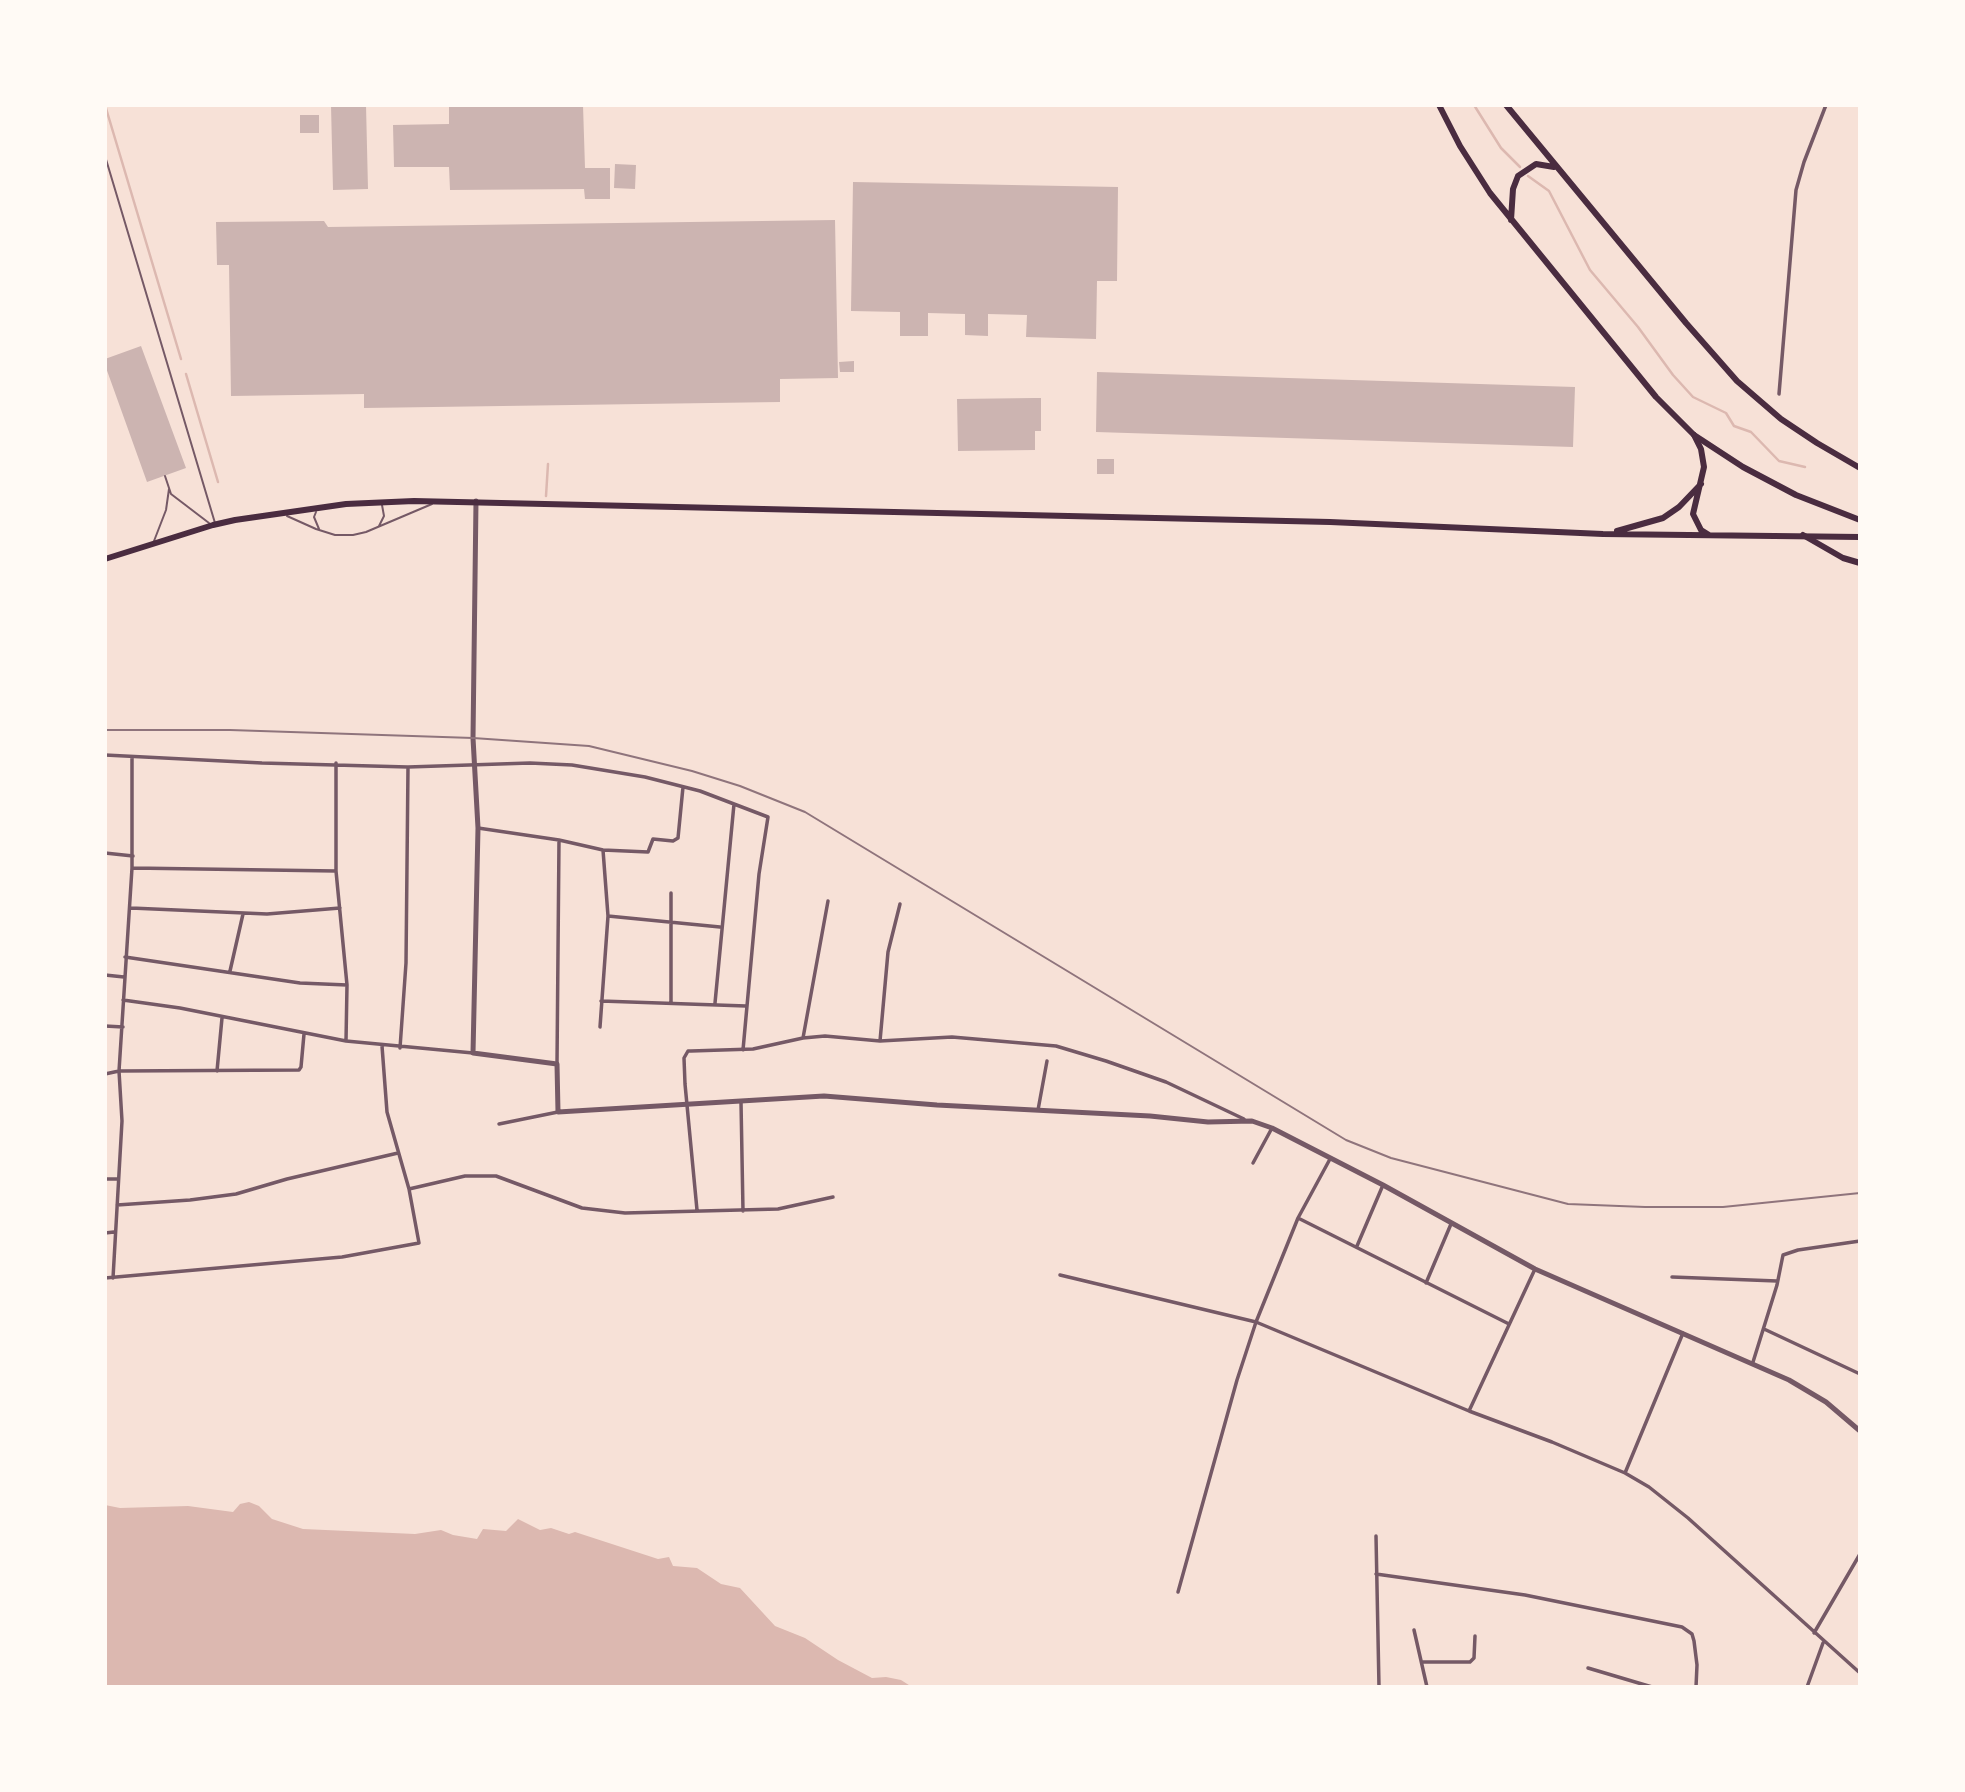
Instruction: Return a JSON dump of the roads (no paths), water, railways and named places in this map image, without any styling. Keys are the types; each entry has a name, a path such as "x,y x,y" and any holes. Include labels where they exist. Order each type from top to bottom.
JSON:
{"main road":[{"path":"1439,105 1474,171 1511,220 1637,376 1694,435 1781,488 1860,520"},
{"path":"1506,105 1737,381 1782,419 1858,467"},
{"path":"1511,220 1513,188 1518,176 1536,164 1553,166 1561,173"},
{"path":"1694,435 1704,461 1693,514 1701,530 1710,536"},
{"path":"1603,534 1660,520 1679,507 1701,484"},
{"path":"105,559 214,524 279,512 382,502 439,501 1330,522 1603,534 1860,537"},
{"path":"1803,535 1843,558 1860,563"}],"street":[{"path":"1779,394 1796,190 1826,105"},
{"path":"473,1053 478,828 472,738 476,501"},
{"path":"105,755 408,767 530,763 583,766 683,787 768,817 759,874 743,1050"},
{"path":"113,1278 122,1121 119,1071 133,856 132,757"},
{"path":"336,763 336,871 346,985 346,1041"},
{"path":"400,1048 406,962 408,767"},
{"path":"478,828 559,840 603,850 648,852 653,839 677,840 683,787"},
{"path":"715,1003 720,927 734,804"},
{"path":"558,1112 559,840"},
{"path":"600,1027 608,916 603,850"},
{"path":"105,853 133,856"},
{"path":"132,868 336,871"},
{"path":"671,893 671,1002"},
{"path":"803,1038 828,901"},
{"path":"880,1041 888,952 900,904"},
{"path":"131,908 243,914 340,908"},
{"path":"230,971 243,914"},
{"path":"608,916 720,927"},
{"path":"125,957 300,983 346,985"},
{"path":"105,975 124,977"},
{"path":"123,1000 180,1008 346,1041 557,1063"},
{"path":"601,1001 746,1006"},
{"path":"217,1072 222,1018"},
{"path":"105,1026 123,1027"},
{"path":"105,1074 119,1071 299,1070 302,1067 304,1034"},
{"path":"697,1210 685,1104 684,1058 688,1052 743,1050 803,1038 842,1037 880,1041 952,1037 1066,1048 1166,1082 1244,1119 1272,1128 1383,1185 1535,1269 1807,1389 1860,1431"},
{"path":"105,1278 342,1257 419,1244 409,1189 385,1100 382,1046"},
{"path":"1038,1110 1047,1061"},
{"path":"499,1124 558,1112 741,1100 845,1097 937,1105 1150,1116 1216,1123 1244,1119"},
{"path":"741,1100 743,1211"},
{"path":"1253,1163 1272,1128"},
{"path":"117,1205 236,1194 398,1153"},
{"path":"1178,1592 1237,1380 1256,1322 1298,1218 1330,1159"},
{"path":"409,1189 465,1176 486,1175 507,1179 582,1208 608,1213 786,1208 833,1197"},
{"path":"105,1179 118,1179"},
{"path":"1357,1246 1383,1185"},
{"path":"1298,1218 1508,1324"},
{"path":"1426,1283 1452,1222"},
{"path":"105,1233 114,1233"},
{"path":"1753,1363 1783,1255 1860,1241"},
{"path":"1469,1411 1535,1269"},
{"path":"1060,1275 1256,1322 1625,1473 1688,1518 1860,1674"},
{"path":"1672,1277 1777,1280"},
{"path":"1764,1329 1860,1374"},
{"path":"1625,1473 1683,1333"},
{"path":"1377,1536 1379,1687"},
{"path":"1814,1633 1860,1554"},
{"path":"1376,1574 1525,1595 1688,1629 1692,1634 1697,1665 1696,1687"},
{"path":"1414,1630 1427,1687"},
{"path":"1422,1662 1470,1662 1474,1656 1475,1636"},
{"path":"1807,1687 1823,1642"},
{"path":"1588,1668 1652,1687"}],"lane":[{"path":"105,156 214,524"},
{"path":"165,476 172,494 183,505 204,521 214,524"},
{"path":"153,543 166,510 168,485"},
{"path":"279,512 335,535 353,535 439,501"},
{"path":"378,527 384,516 382,502"},
{"path":"319,530 314,516 320,507"}],"waterway":[{"path":"105,105 181,359"},
{"path":"1474,105 1501,148 1520,167"},
{"path":"1528,176 1549,191 1590,270 1693,397 1726,413 1734,426 1751,432 1779,461 1805,467"},
{"path":"186,374 218,482"},
{"path":"546,496 548,464"}],"tram line":[{"path":"105,730 230,730 473,738 589,746 692,771 740,786 805,812 1346,1140 1391,1158 1568,1204 1723,1207 1860,1193"}]}
